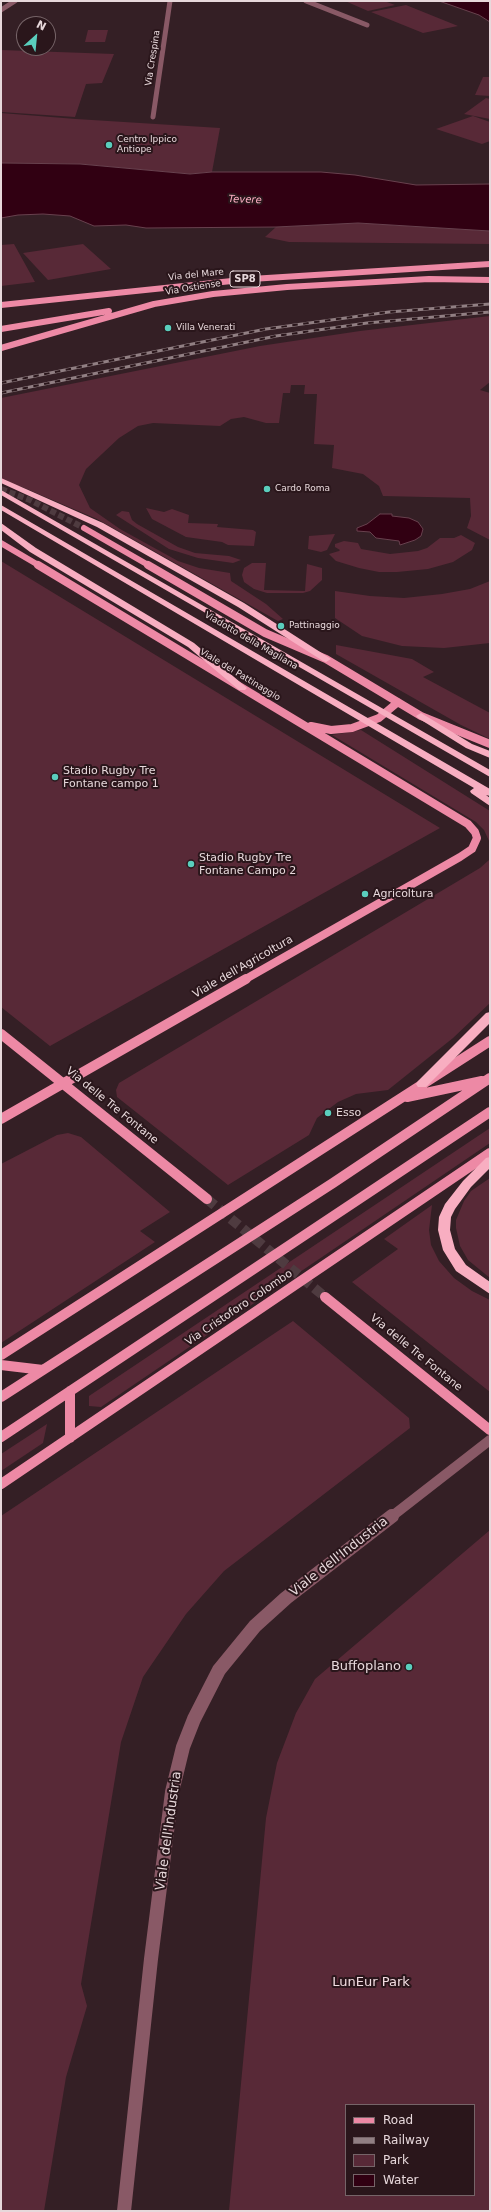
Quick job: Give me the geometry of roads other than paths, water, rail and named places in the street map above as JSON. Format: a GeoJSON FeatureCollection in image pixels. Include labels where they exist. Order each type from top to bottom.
{"type":"FeatureCollection","features":[{"type":"Feature","properties":{"kind":"highway"},"geometry":{"type":"LineString","coordinates":[[1,480],[100,525],[241,605],[326,659]]}},
{"type":"Feature","properties":{"kind":"highway","name":"Viadotto della Magliana"},"geometry":{"type":"LineString","coordinates":[[1,492],[490,774]]}},
{"type":"Feature","properties":{"kind":"highway","name":"Viadotto della Magliana"},"geometry":{"type":"LineString","coordinates":[[1,507],[490,793]]}},
{"type":"Feature","properties":{"kind":"highway"},"geometry":{"type":"LineString","coordinates":[[1,526],[33,550],[175,635],[202,653],[242,688]]}},
{"type":"Feature","properties":{"kind":"highway"},"geometry":{"type":"LineString","coordinates":[[421,716],[464,742],[490,755]]}},
{"type":"Feature","properties":{"kind":"highway"},"geometry":{"type":"LineString","coordinates":[[442,765],[490,803]]}},
{"type":"Feature","properties":{"kind":"highway"},"geometry":{"type":"LineString","coordinates":[[422,1084],[490,1016]]}},
{"type":"Feature","properties":{"kind":"highway"},"geometry":{"type":"LineString","coordinates":[[490,1161],[467,1184],[449,1207],[445,1217],[444,1230],[449,1250],[461,1268],[490,1289]]}},
{"type":"Feature","properties":{"kind":"main road","name":"Via del Mare"},"geometry":{"type":"LineString","coordinates":[[1,305],[258,278],[490,264]]}},
{"type":"Feature","properties":{"kind":"main road","name":"Via Ostiense"},"geometry":{"type":"LineString","coordinates":[[1,348],[154,304],[213,294],[287,287],[429,278],[490,280]]}},
{"type":"Feature","properties":{"kind":"main road"},"geometry":{"type":"LineString","coordinates":[[1,329],[154,304]]}},
{"type":"Feature","properties":{"kind":"main road"},"geometry":{"type":"LineString","coordinates":[[84,528],[265,633],[326,659],[421,716],[490,744]]}},
{"type":"Feature","properties":{"kind":"main road","name":"Viale del Pattinaggio"},"geometry":{"type":"LineString","coordinates":[[1,543],[468,824]]}},
{"type":"Feature","properties":{"kind":"main road"},"geometry":{"type":"LineString","coordinates":[[300,723],[324,729],[347,729],[379,718],[398,702]]}},
{"type":"Feature","properties":{"kind":"main road","name":"Viale dell'Agricoltura"},"geometry":{"type":"LineString","coordinates":[[1,1119],[469,851],[476,843],[477,838],[475,832],[468,824]]}},
{"type":"Feature","properties":{"kind":"main road","name":"Via delle Tre Fontane"},"geometry":{"type":"LineString","coordinates":[[1,1034],[207,1199]]}},
{"type":"Feature","properties":{"kind":"main road"},"geometry":{"type":"LineString","coordinates":[[1,1355],[490,1041]]}},
{"type":"Feature","properties":{"kind":"main road"},"geometry":{"type":"LineString","coordinates":[[401,1098],[489,1079]]}},
{"type":"Feature","properties":{"kind":"main road"},"geometry":{"type":"LineString","coordinates":[[1,1397],[333,1183],[489,1079]]}},
{"type":"Feature","properties":{"kind":"main road","name":"Via Cristoforo Colombo"},"geometry":{"type":"LineString","coordinates":[[1,1437],[490,1112]]}},
{"type":"Feature","properties":{"kind":"main road","name":"Via Cristoforo Colombo"},"geometry":{"type":"LineString","coordinates":[[1,1484],[490,1153]]}},
{"type":"Feature","properties":{"kind":"main road","name":"Via delle Tre Fontane"},"geometry":{"type":"LineString","coordinates":[[325,1297],[490,1430]]}},
{"type":"Feature","properties":{"kind":"main road"},"geometry":{"type":"LineString","coordinates":[[1,1365],[43,1370]]}},
{"type":"Feature","properties":{"kind":"main road"},"geometry":{"type":"LineString","coordinates":[[70,1391],[70,1438]]}},
{"type":"Feature","properties":{"kind":"street"},"geometry":{"type":"LineString","coordinates":[[1,10],[15,1]]}},
{"type":"Feature","properties":{"kind":"street","name":"Via Crespina"},"geometry":{"type":"LineString","coordinates":[[153,117],[170,1]]}},
{"type":"Feature","properties":{"kind":"street"},"geometry":{"type":"LineString","coordinates":[[306,1],[367,25]]}},
{"type":"Feature","properties":{"kind":"street","name":"Viale dell'Industria"},"geometry":{"type":"LineString","coordinates":[[124,2211],[151,1959],[172,1792],[183,1747],[194,1718],[219,1670],[255,1626],[286,1598],[490,1440]]}},
{"type":"Feature","properties":{"kind":"water"},"geometry":{"type":"Polygon","coordinates":[[[439,1],[490,1],[490,22],[479,15],[439,1]]]}},
{"type":"Feature","properties":{"kind":"water","name":"Tevere"},"geometry":{"type":"Polygon","coordinates":[[[1,163],[80,164],[190,174],[212,172],[321,172],[355,175],[416,185],[490,184],[490,231],[358,223],[276,227],[146,228],[126,225],[94,226],[70,216],[43,214],[18,215],[1,218],[1,163]]]}},
{"type":"Feature","properties":{"kind":"water"},"geometry":{"type":"Polygon","coordinates":[[[380,514],[392,514],[392,516],[409,518],[418,522],[423,529],[421,536],[415,540],[400,545],[399,541],[376,538],[370,532],[357,531],[357,528],[367,524],[380,514]]]}},
{"type":"Feature","properties":{"kind":"tunnel"},"geometry":{"type":"LineString","coordinates":[[1,489],[30,500],[84,528]]}},
{"type":"Feature","properties":{"kind":"tunnel"},"geometry":{"type":"LineString","coordinates":[[207,1199],[325,1297]]}},
{"type":"Feature","properties":{"kind":"railway"},"geometry":{"type":"LineString","coordinates":[[1,383],[266,329],[389,312],[490,304]]}},
{"type":"Feature","properties":{"kind":"railway"},"geometry":{"type":"LineString","coordinates":[[1,393],[276,336],[367,323],[490,312]]}},
{"type":"Feature","properties":{"kind":"place","name":"Centro Ippico Antiope"},"geometry":{"type":"Point","coordinates":[109,145]}},
{"type":"Feature","properties":{"kind":"place","name":"Villa Venerati"},"geometry":{"type":"Point","coordinates":[168,328]}},
{"type":"Feature","properties":{"kind":"place","name":"Cardo Roma"},"geometry":{"type":"Point","coordinates":[267,489]}},
{"type":"Feature","properties":{"kind":"place","name":"Pattinaggio"},"geometry":{"type":"Point","coordinates":[281,626]}},
{"type":"Feature","properties":{"kind":"place","name":"Stadio Rugby Tre Fontane campo 1"},"geometry":{"type":"Point","coordinates":[55,777]}},
{"type":"Feature","properties":{"kind":"place","name":"Stadio Rugby Tre Fontane Campo 2"},"geometry":{"type":"Point","coordinates":[191,864]}},
{"type":"Feature","properties":{"kind":"place","name":"Agricoltura"},"geometry":{"type":"Point","coordinates":[365,894]}},
{"type":"Feature","properties":{"kind":"place","name":"Esso"},"geometry":{"type":"Point","coordinates":[328,1113]}},
{"type":"Feature","properties":{"kind":"place","name":"Buffoplano"},"geometry":{"type":"Point","coordinates":[409,1667]}},
{"type":"Feature","properties":{"kind":"park label","name":"LunEur Park"},"geometry":{"type":"Point","coordinates":[371,1983]}}]}
